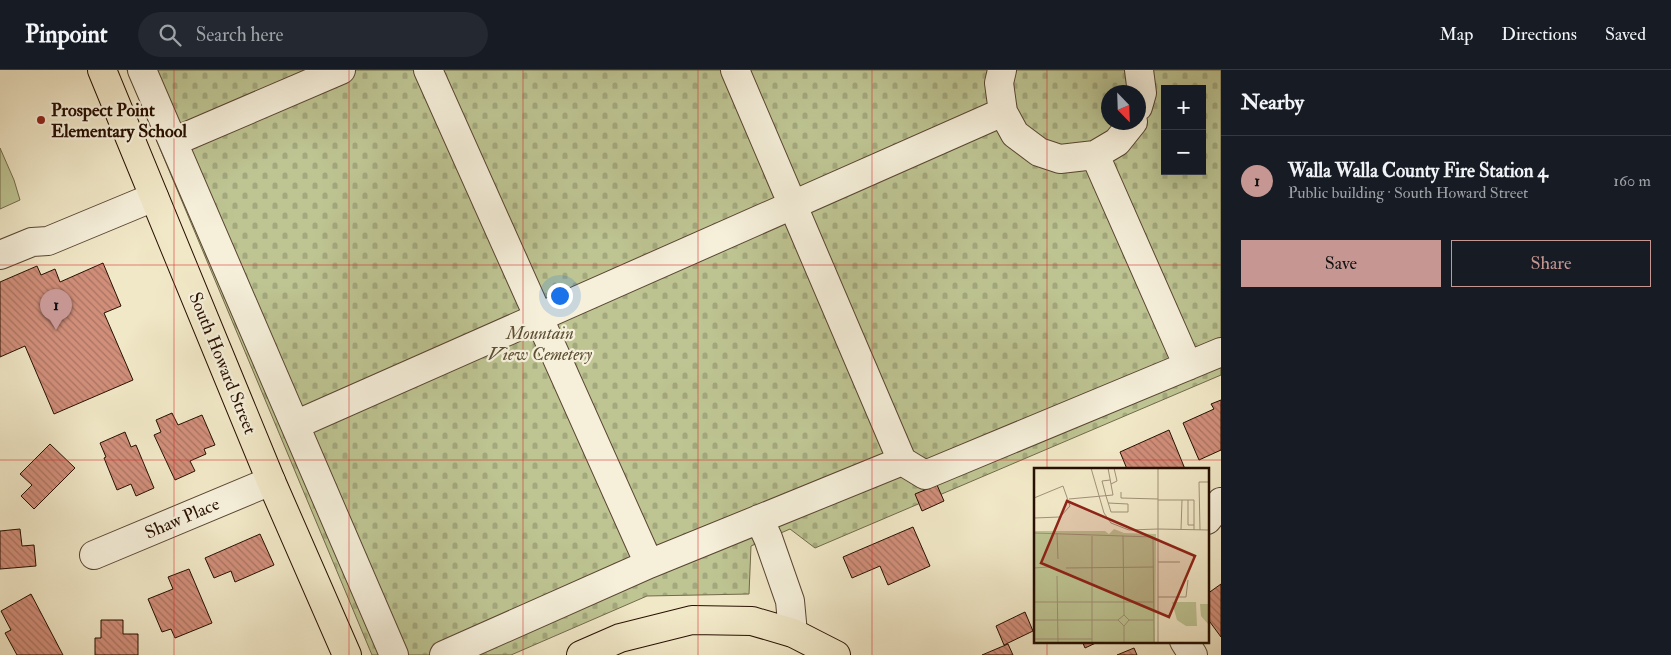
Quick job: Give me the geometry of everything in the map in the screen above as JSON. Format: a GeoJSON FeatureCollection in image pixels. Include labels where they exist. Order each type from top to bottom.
{"type":"FeatureCollection","features":[{"type":"Feature","properties":{"kind":"main road","name":"South Howard Street"},"geometry":{"type":"LineString","coordinates":[[102,70],[271,480],[347,655]]}},
{"type":"Feature","properties":{"kind":"main road"},"geometry":{"type":"LineString","coordinates":[[581,655],[620,638],[692,620],[752,621],[793,633],[836,655]]}},
{"type":"Feature","properties":{"kind":"street"},"geometry":{"type":"LineString","coordinates":[[142,70],[394,655]]}},
{"type":"Feature","properties":{"kind":"street"},"geometry":{"type":"LineString","coordinates":[[173,142],[341,70]]}},
{"type":"Feature","properties":{"kind":"street"},"geometry":{"type":"LineString","coordinates":[[428,70],[649,564]]}},
{"type":"Feature","properties":{"kind":"street"},"geometry":{"type":"LineString","coordinates":[[736,70],[902,460],[925,475],[1221,352]]}},
{"type":"Feature","properties":{"kind":"street"},"geometry":{"type":"LineString","coordinates":[[1002,70],[999,83],[1003,112],[1015,134],[1039,152],[1060,159],[1095,155],[1117,142],[1127,130]]}},
{"type":"Feature","properties":{"kind":"street"},"geometry":{"type":"LineString","coordinates":[[1138,70],[1141,85]]}},
{"type":"Feature","properties":{"kind":"street"},"geometry":{"type":"LineString","coordinates":[[294,425],[1003,112]]}},
{"type":"Feature","properties":{"kind":"street"},"geometry":{"type":"LineString","coordinates":[[1095,155],[1188,366]]}},
{"type":"Feature","properties":{"kind":"street"},"geometry":{"type":"LineString","coordinates":[[0,255],[32,242],[48,241],[154,197]]}},
{"type":"Feature","properties":{"kind":"street"},"geometry":{"type":"LineString","coordinates":[[444,655],[649,564],[902,460]]}},
{"type":"Feature","properties":{"kind":"street","name":"Shaw Place"},"geometry":{"type":"LineString","coordinates":[[94,555],[271,480]]}},
{"type":"Feature","properties":{"kind":"street"},"geometry":{"type":"LineString","coordinates":[[1208,519],[1221,502]]}},
{"type":"Feature","properties":{"kind":"street"},"geometry":{"type":"LineString","coordinates":[[759,519],[768,538],[790,601],[793,633]]}},
{"type":"Feature","properties":{"kind":"street"},"geometry":{"type":"LineString","coordinates":[[1185,642],[1193,655]]}},
{"type":"Feature","properties":{"kind":"green space","name":"Mountain View Cemetery"},"geometry":{"type":"Polygon","coordinates":[[[127,70],[1221,70],[1221,375],[815,548],[790,529],[751,546],[749,594],[647,596],[511,655],[372,655],[127,70]]]}},
{"type":"Feature","properties":{"kind":"green space"},"geometry":{"type":"Polygon","coordinates":[[[0,148],[14,180],[20,200],[0,209],[0,148]]]}},
{"type":"Feature","properties":{"kind":"building"},"geometry":{"type":"Polygon","coordinates":[[[103,263],[121,306],[104,313],[133,380],[54,414],[25,346],[0,357],[0,282],[37,266],[41,275],[55,269],[60,282],[103,263]]]}},
{"type":"Feature","properties":{"kind":"building"},"geometry":{"type":"Polygon","coordinates":[[[1221,400],[1221,450],[1199,460],[1183,423],[1214,409],[1211,404],[1221,400]]]}},
{"type":"Feature","properties":{"kind":"building"},"geometry":{"type":"Polygon","coordinates":[[[172,413],[178,425],[202,415],[215,445],[204,449],[206,454],[190,461],[195,471],[175,480],[154,435],[161,432],[156,420],[172,413]]]}},
{"type":"Feature","properties":{"kind":"building"},"geometry":{"type":"Polygon","coordinates":[[[1169,430],[1185,468],[1127,468],[1120,452],[1169,430]]]}},
{"type":"Feature","properties":{"kind":"building"},"geometry":{"type":"Polygon","coordinates":[[[125,432],[131,447],[136,445],[154,488],[136,496],[131,484],[117,490],[100,443],[125,432]]]}},
{"type":"Feature","properties":{"kind":"building"},"geometry":{"type":"Polygon","coordinates":[[[50,444],[75,468],[34,509],[21,496],[32,485],[20,474],[50,444]]]}},
{"type":"Feature","properties":{"kind":"building"},"geometry":{"type":"Polygon","coordinates":[[[937,485],[944,501],[922,511],[915,494],[937,485]]]}},
{"type":"Feature","properties":{"kind":"building"},"geometry":{"type":"Polygon","coordinates":[[[913,527],[930,566],[888,585],[880,566],[852,578],[843,557],[913,527]]]}},
{"type":"Feature","properties":{"kind":"building"},"geometry":{"type":"Polygon","coordinates":[[[20,529],[22,546],[34,545],[36,566],[0,569],[0,531],[20,529]]]}},
{"type":"Feature","properties":{"kind":"building"},"geometry":{"type":"Polygon","coordinates":[[[260,534],[274,565],[235,582],[231,571],[214,578],[205,558],[260,534]]]}},
{"type":"Feature","properties":{"kind":"building"},"geometry":{"type":"Polygon","coordinates":[[[189,569],[212,623],[175,638],[171,629],[162,632],[148,599],[173,589],[168,577],[189,569]]]}},
{"type":"Feature","properties":{"kind":"building"},"geometry":{"type":"Polygon","coordinates":[[[1221,584],[1221,637],[1208,619],[1208,593],[1221,584]]]}},
{"type":"Feature","properties":{"kind":"building"},"geometry":{"type":"Polygon","coordinates":[[[31,594],[63,655],[17,655],[5,633],[11,630],[1,611],[31,594]]]}},
{"type":"Feature","properties":{"kind":"building"},"geometry":{"type":"Polygon","coordinates":[[[1025,612],[1033,631],[1004,645],[996,626],[1025,612]]]}},
{"type":"Feature","properties":{"kind":"building"},"geometry":{"type":"Polygon","coordinates":[[[101,620],[123,620],[123,634],[138,634],[138,655],[95,655],[95,638],[101,638],[101,620]]]}},
{"type":"Feature","properties":{"kind":"building"},"geometry":{"type":"Polygon","coordinates":[[[1082,642],[1098,642],[1085,648],[1082,642]]]}},
{"type":"Feature","properties":{"kind":"building"},"geometry":{"type":"Polygon","coordinates":[[[1008,644],[1013,655],[982,655],[1008,644]]]}},
{"type":"Feature","properties":{"kind":"building"},"geometry":{"type":"Polygon","coordinates":[[[1134,648],[1137,655],[1117,655],[1134,648]]]}},
{"type":"Feature","properties":{"kind":"place","name":"Prospect Point Elementary School"},"geometry":{"type":"Point","coordinates":[41,120]}},
{"type":"Feature","properties":{"kind":"place","name":"Walla Walla County Fire Station 4"},"geometry":{"type":"Point","coordinates":[56,330]}}]}
